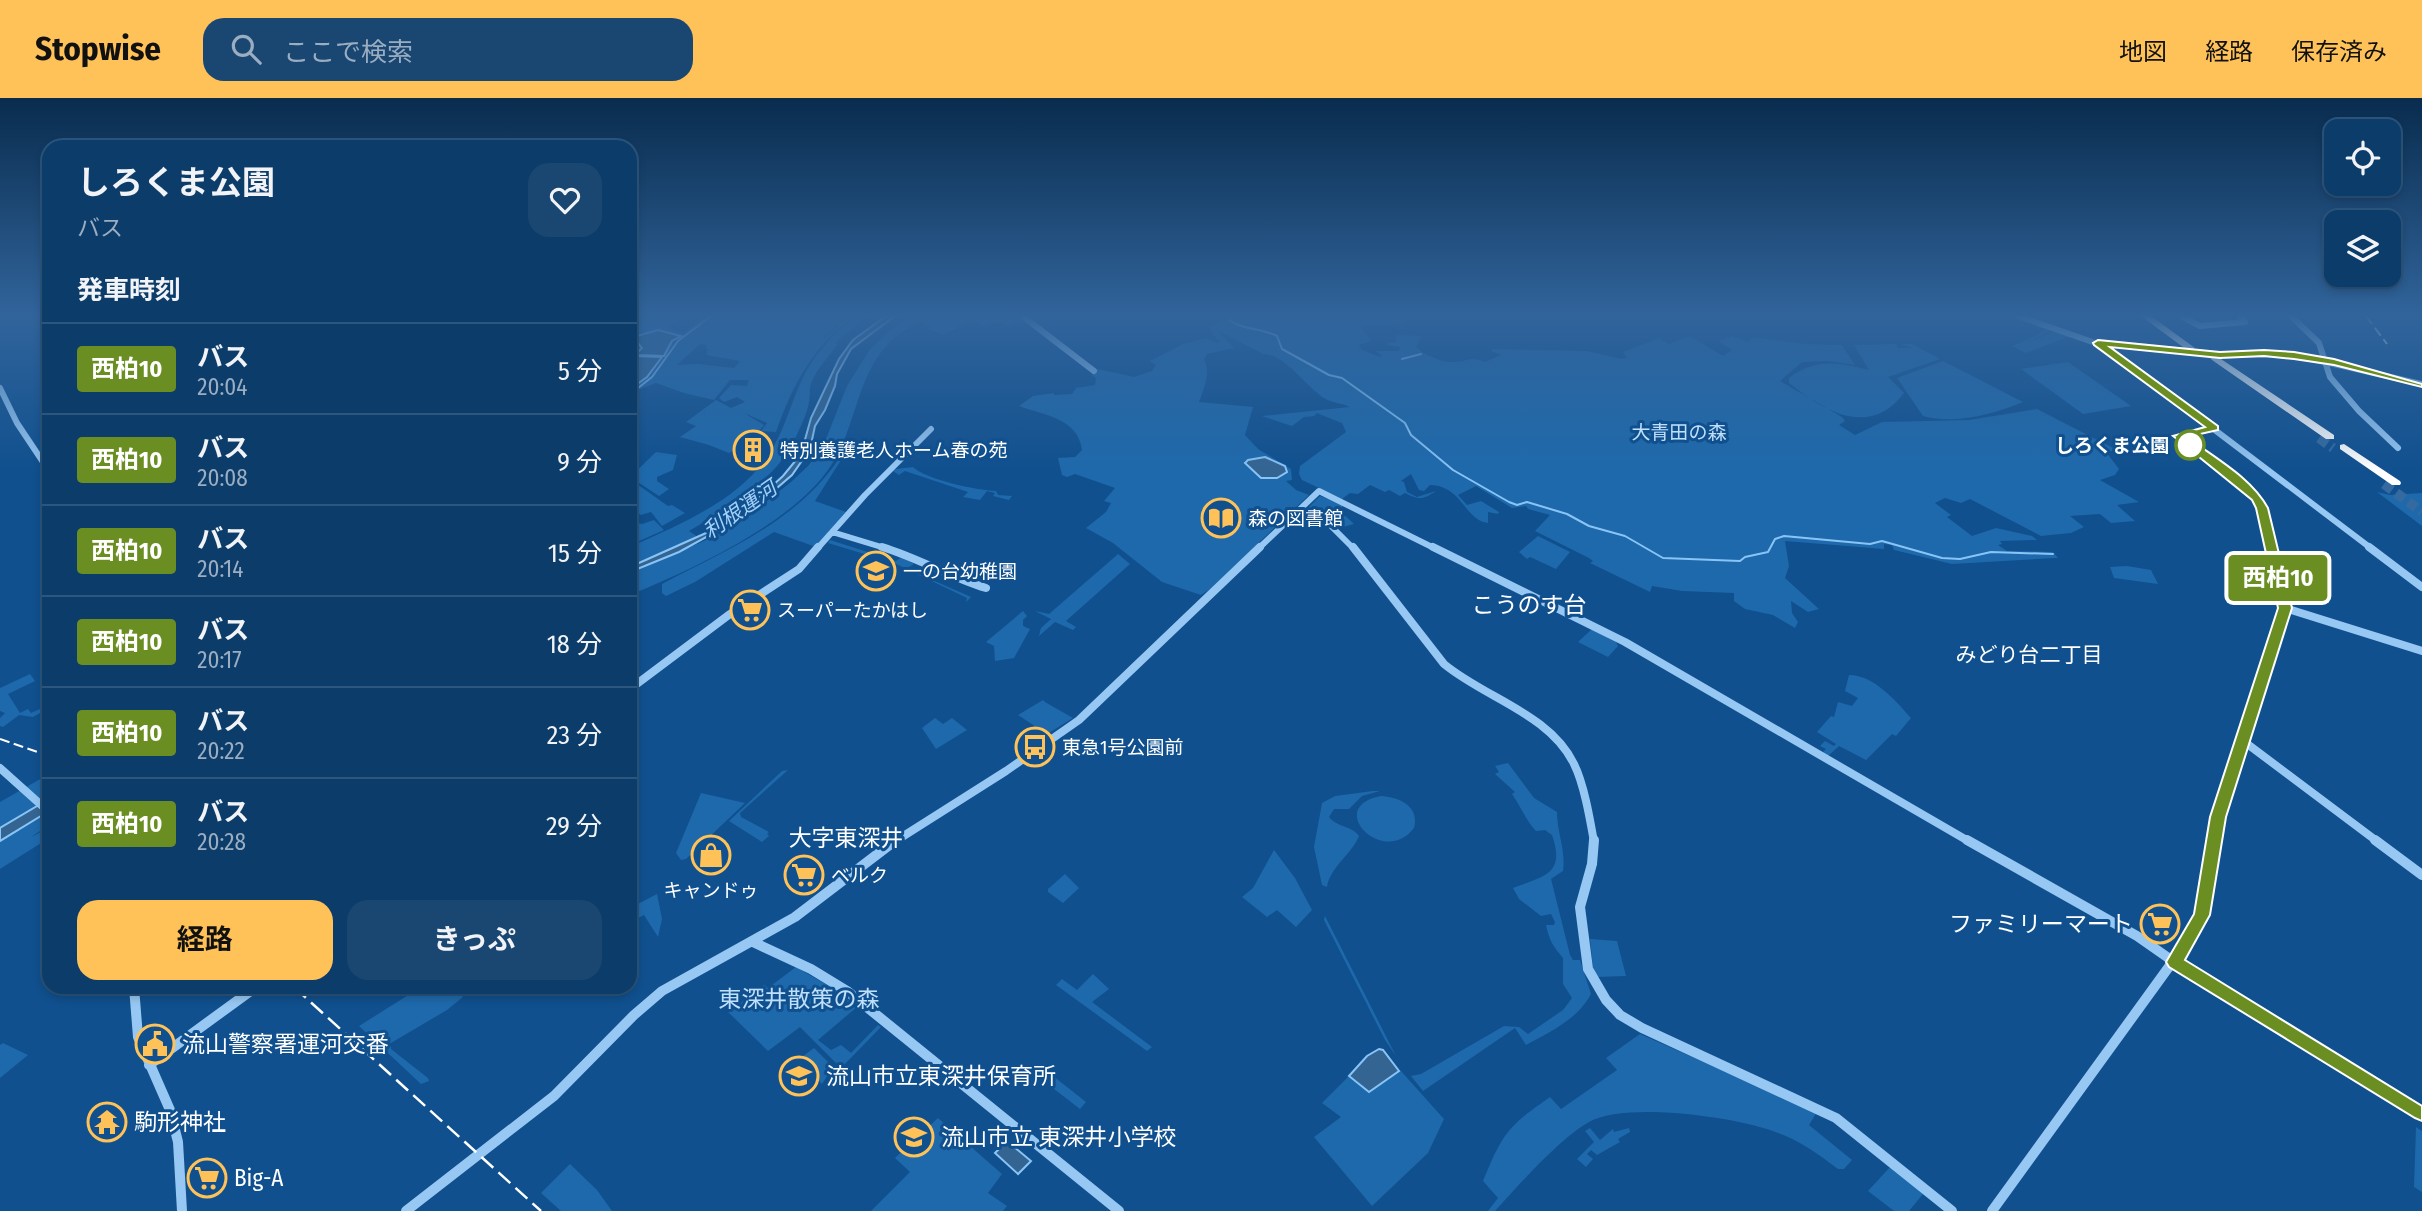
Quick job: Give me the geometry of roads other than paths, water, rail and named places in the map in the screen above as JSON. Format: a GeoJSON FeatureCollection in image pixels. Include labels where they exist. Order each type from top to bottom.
{"type":"FeatureCollection","features":[{"type":"Feature","properties":{"kind":"highway"},"geometry":{"type":"LineString","coordinates":[[2224,368],[2390,484]]}},
{"type":"Feature","properties":{"kind":"street"},"geometry":{"type":"LineString","coordinates":[[1090,368],[1094,371]]}},
{"type":"Feature","properties":{"kind":"street"},"geometry":{"type":"LineString","coordinates":[[2131,368],[2422,587]]}},
{"type":"Feature","properties":{"kind":"street"},"geometry":{"type":"LineString","coordinates":[[2326,368],[2336,384],[2398,447]]}},
{"type":"Feature","properties":{"kind":"street"},"geometry":{"type":"LineString","coordinates":[[2356,368],[2422,384]]}},
{"type":"Feature","properties":{"kind":"street"},"geometry":{"type":"LineString","coordinates":[[0,387],[17,423],[42,460]]}},
{"type":"Feature","properties":{"kind":"street"},"geometry":{"type":"LineString","coordinates":[[637,684],[730,614],[792,575],[932,429]]}},
{"type":"Feature","properties":{"kind":"street"},"geometry":{"type":"LineString","coordinates":[[405,1211],[554,1096],[654,997],[813,905],[887,846],[1006,771],[1083,716],[1319,491],[1625,642],[2137,936],[2175,962],[2422,1112]]}},
{"type":"Feature","properties":{"kind":"street"},"geometry":{"type":"LineString","coordinates":[[1297,512],[1330,525],[1344,536],[1450,670],[1537,722],[1567,749],[1576,765],[1594,835],[1592,864],[1580,907],[1585,958],[1599,992],[1613,1009],[1642,1028],[1836,1118],[1952,1211]]}},
{"type":"Feature","properties":{"kind":"street"},"geometry":{"type":"LineString","coordinates":[[832,532],[905,555],[954,578],[986,588]]}},
{"type":"Feature","properties":{"kind":"street"},"geometry":{"type":"LineString","coordinates":[[1992,1211],[2175,962],[2202,915],[2218,817],[2285,608],[2422,651]]}},
{"type":"Feature","properties":{"kind":"street"},"geometry":{"type":"LineString","coordinates":[[2242,740],[2422,875]]}},
{"type":"Feature","properties":{"kind":"street"},"geometry":{"type":"LineString","coordinates":[[0,768],[42,805]]}},
{"type":"Feature","properties":{"kind":"street"},"geometry":{"type":"LineString","coordinates":[[753,942],[839,986],[1119,1211]]}},
{"type":"Feature","properties":{"kind":"street"},"geometry":{"type":"LineString","coordinates":[[135,994],[138,1037],[170,1110],[178,1142],[182,1211]]}},
{"type":"Feature","properties":{"kind":"street"},"geometry":{"type":"LineString","coordinates":[[149,1065],[246,994]]}},
{"type":"Feature","properties":{"kind":"waterway"},"geometry":{"type":"LineString","coordinates":[[638,388],[659,368]]}},
{"type":"Feature","properties":{"kind":"waterway"},"geometry":{"type":"LineString","coordinates":[[1316,368],[1342,378],[1405,423],[1411,435],[1453,470],[1509,502],[1517,505],[1527,502],[1567,514],[1589,526],[1625,536],[1663,558],[1740,561],[1745,557],[1768,552],[1775,539],[1784,536],[1870,544],[1882,541],[1942,558],[1960,559],[1991,552],[2053,554]]}},
{"type":"Feature","properties":{"kind":"tunnel"},"geometry":{"type":"LineString","coordinates":[[2319,438],[2333,448]]}},
{"type":"Feature","properties":{"kind":"tunnel"},"geometry":{"type":"LineString","coordinates":[[2384,484],[2422,512]]}},
{"type":"Feature","properties":{"kind":"railway"},"geometry":{"type":"LineString","coordinates":[[0,739],[42,754]]}},
{"type":"Feature","properties":{"kind":"railway"},"geometry":{"type":"LineString","coordinates":[[302,994],[541,1211]]}},
{"type":"Feature","properties":{"kind":"place","name":"しろくま公園"},"geometry":{"type":"Point","coordinates":[2190,445]}},
{"type":"Feature","properties":{"kind":"place","name":"特別養護老人ホーム春の苑"},"geometry":{"type":"Point","coordinates":[753,450]}},
{"type":"Feature","properties":{"kind":"place","name":"森の図書館"},"geometry":{"type":"Point","coordinates":[1221,518]}},
{"type":"Feature","properties":{"kind":"place","name":"一の台幼稚園"},"geometry":{"type":"Point","coordinates":[876,571]}},
{"type":"Feature","properties":{"kind":"place","name":"スーパーたかはし"},"geometry":{"type":"Point","coordinates":[750,610]}},
{"type":"Feature","properties":{"kind":"place","name":"東急1号公園前"},"geometry":{"type":"Point","coordinates":[1035,747]}},
{"type":"Feature","properties":{"kind":"place","name":"キャンドゥ"},"geometry":{"type":"Point","coordinates":[711,855]}},
{"type":"Feature","properties":{"kind":"place","name":"ベルク"},"geometry":{"type":"Point","coordinates":[804,875]}},
{"type":"Feature","properties":{"kind":"place","name":"ファミリーマート"},"geometry":{"type":"Point","coordinates":[2160,924]}},
{"type":"Feature","properties":{"kind":"place","name":"流山警察署運河交番"},"geometry":{"type":"Point","coordinates":[155,1044]}},
{"type":"Feature","properties":{"kind":"place","name":"流山市立東深井保育所"},"geometry":{"type":"Point","coordinates":[799,1076]}},
{"type":"Feature","properties":{"kind":"place","name":"駒形神社"},"geometry":{"type":"Point","coordinates":[107,1122]}},
{"type":"Feature","properties":{"kind":"place","name":"流山市立 東深井小学校"},"geometry":{"type":"Point","coordinates":[914,1137]}},
{"type":"Feature","properties":{"kind":"place","name":"Big-A"},"geometry":{"type":"Point","coordinates":[207,1178]}},
{"type":"Feature","properties":{"kind":"district","name":"こうのす台"},"geometry":{"type":"Point","coordinates":[1529,605]}},
{"type":"Feature","properties":{"kind":"district","name":"みどり台二丁目"},"geometry":{"type":"Point","coordinates":[2029,655]}},
{"type":"Feature","properties":{"kind":"district","name":"大字東深井"},"geometry":{"type":"Point","coordinates":[846,838]}},
{"type":"Feature","properties":{"kind":"park label","name":"大青田の森"},"geometry":{"type":"Point","coordinates":[1679,432]}},
{"type":"Feature","properties":{"kind":"park label","name":"東深井散策の森"},"geometry":{"type":"Point","coordinates":[799,999]}},
{"type":"Feature","properties":{"kind":"water label","name":"利根運河"},"geometry":{"type":"Point","coordinates":[740,510]}}]}
